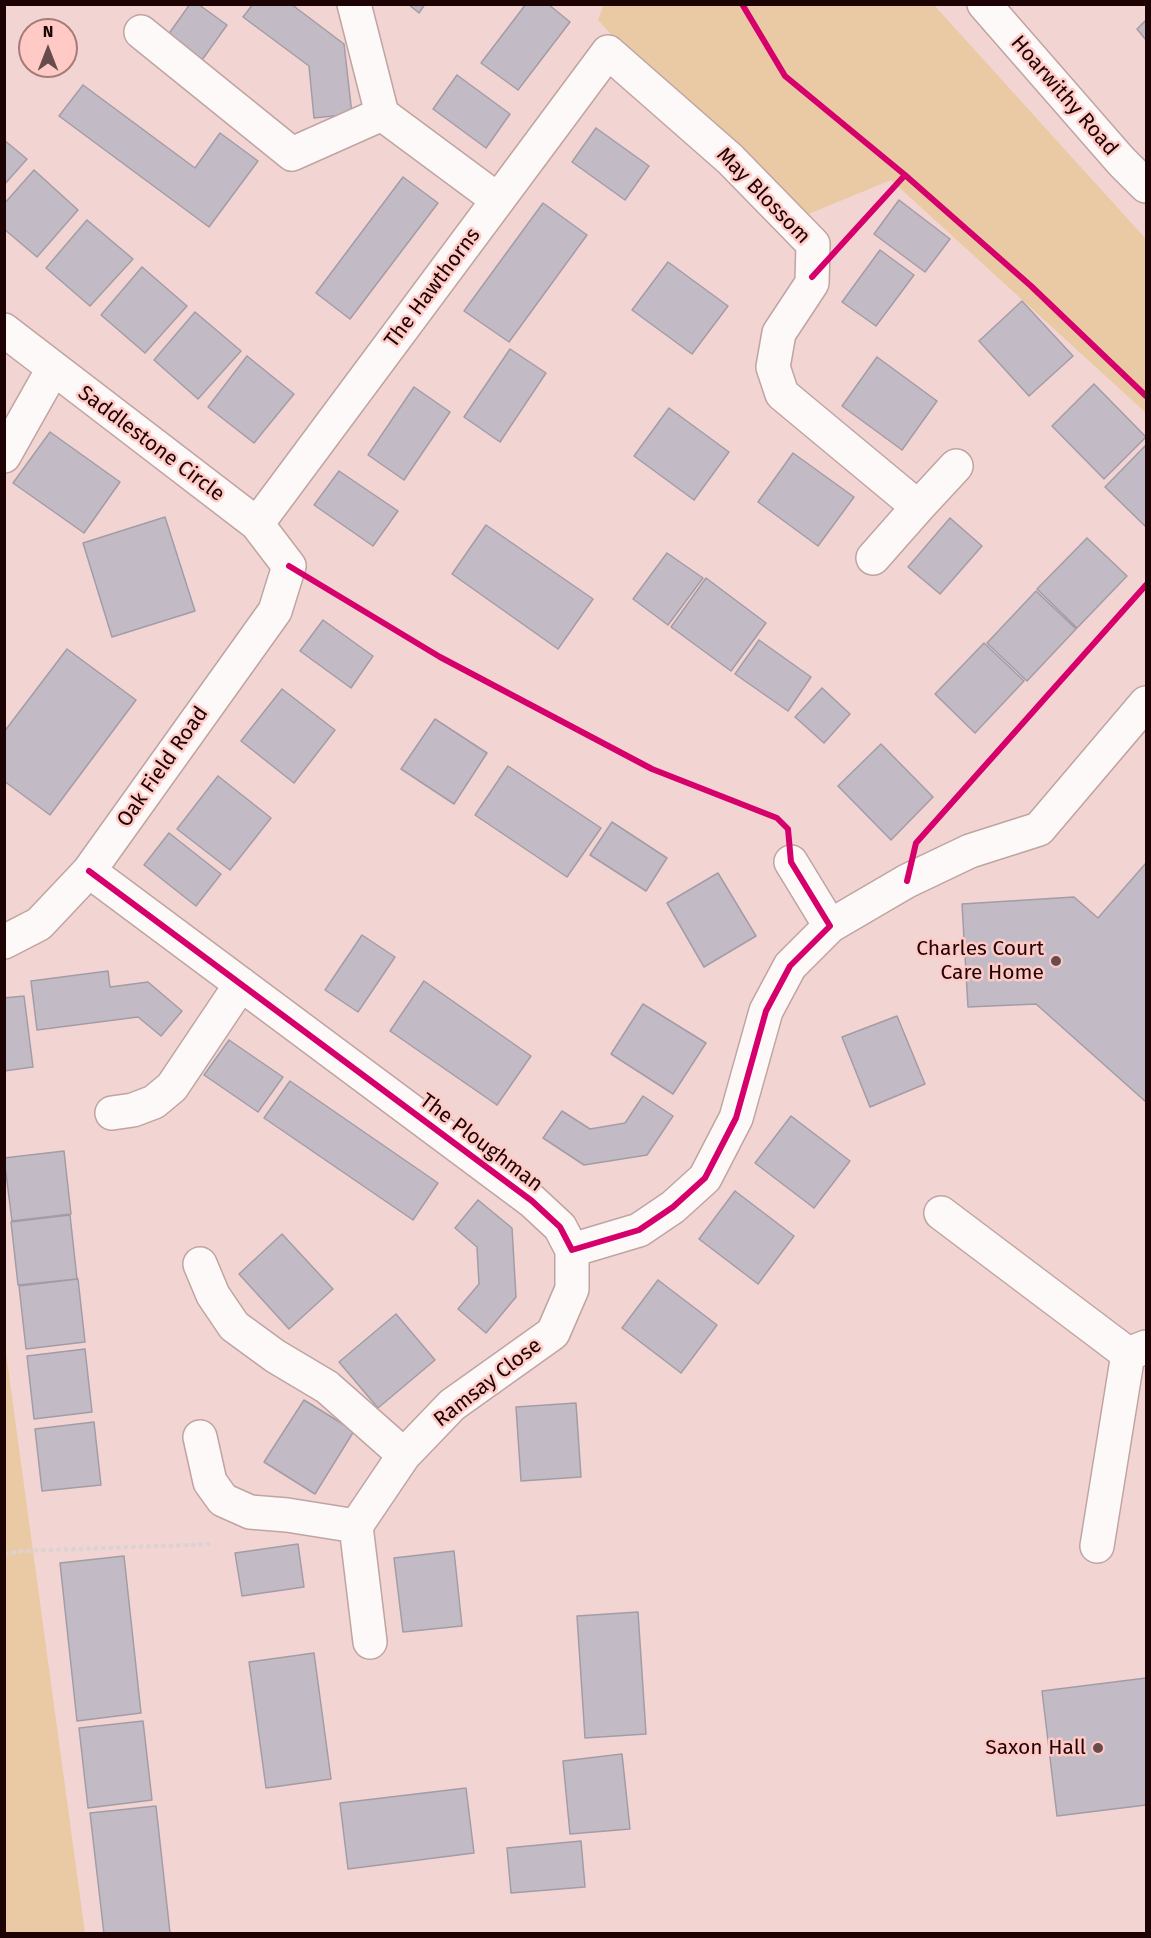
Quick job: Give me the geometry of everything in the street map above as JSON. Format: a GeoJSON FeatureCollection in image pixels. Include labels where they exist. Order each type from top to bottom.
{"type":"FeatureCollection","features":[{"type":"Feature","properties":{"kind":"street"},"geometry":{"type":"LineString","coordinates":[[354,4],[382,114],[498,200]]}},
{"type":"Feature","properties":{"kind":"street","name":"Hoarwithy Road"},"geometry":{"type":"LineString","coordinates":[[984,4],[1121,161],[1146,186]]}},
{"type":"Feature","properties":{"kind":"street"},"geometry":{"type":"LineString","coordinates":[[141,32],[292,154],[382,114]]}},
{"type":"Feature","properties":{"kind":"street","name":"The Hawthorns"},"geometry":{"type":"LineString","coordinates":[[257,524],[608,52]]}},
{"type":"Feature","properties":{"kind":"street","name":"May Blossom"},"geometry":{"type":"LineString","coordinates":[[608,52],[730,159],[813,244],[812,283],[779,333],[773,367],[782,394],[918,507]]}},
{"type":"Feature","properties":{"kind":"street","name":"Saddlestone Circle"},"geometry":{"type":"LineString","coordinates":[[4,330],[257,524],[289,566]]}},
{"type":"Feature","properties":{"kind":"street"},"geometry":{"type":"LineString","coordinates":[[4,456],[53,369]]}},
{"type":"Feature","properties":{"kind":"street"},"geometry":{"type":"LineString","coordinates":[[873,558],[957,466]]}},
{"type":"Feature","properties":{"kind":"street","name":"Oak Field Road"},"geometry":{"type":"LineString","coordinates":[[4,942],[39,924],[89,871],[274,611],[289,566]]}},
{"type":"Feature","properties":{"kind":"street"},"geometry":{"type":"LineString","coordinates":[[572,1250],[639,1230],[674,1207],[705,1178],[736,1118],[766,1011],[790,966],[830,926],[907,881],[970,851],[1039,829],[1146,703]]}},
{"type":"Feature","properties":{"kind":"street"},"geometry":{"type":"LineString","coordinates":[[791,862],[830,926]]}},
{"type":"Feature","properties":{"kind":"street","name":"The Ploughman"},"geometry":{"type":"LineString","coordinates":[[89,871],[532,1201],[560,1227],[572,1250]]}},
{"type":"Feature","properties":{"kind":"street"},"geometry":{"type":"LineString","coordinates":[[112,1113],[133,1110],[154,1102],[172,1087],[241,984]]}},
{"type":"Feature","properties":{"kind":"street"},"geometry":{"type":"LineString","coordinates":[[941,1214],[1137,1350],[1097,1546]]}},
{"type":"Feature","properties":{"kind":"street","name":"Ramsay Close"},"geometry":{"type":"LineString","coordinates":[[356,1526],[404,1455],[452,1405],[553,1333],[572,1289],[572,1250]]}},
{"type":"Feature","properties":{"kind":"street"},"geometry":{"type":"LineString","coordinates":[[200,1264],[213,1295],[234,1326],[274,1356],[327,1387],[404,1455]]}},
{"type":"Feature","properties":{"kind":"street"},"geometry":{"type":"LineString","coordinates":[[200,1437],[210,1482],[223,1500],[250,1512],[287,1515],[356,1526],[370,1642]]}},
{"type":"Feature","properties":{"kind":"path"},"geometry":{"type":"LineString","coordinates":[[4,1546],[5,1554],[23,1551],[216,1544]]}},
{"type":"Feature","properties":{"kind":"shaded area"},"geometry":{"type":"Polygon","coordinates":[[[604,4],[934,5],[1146,239],[1146,413],[891,180],[782,225],[598,20],[604,4]]]}},
{"type":"Feature","properties":{"kind":"shaded area"},"geometry":{"type":"Polygon","coordinates":[[[5,1345],[85,1933],[5,1933],[5,1345]]]}},
{"type":"Feature","properties":{"kind":"building"},"geometry":{"type":"Polygon","coordinates":[[[190,4],[198,4],[227,25],[202,60],[168,35],[190,4]]]}},
{"type":"Feature","properties":{"kind":"building"},"geometry":{"type":"Polygon","coordinates":[[[253,4],[291,4],[344,44],[352,114],[314,118],[309,66],[243,17],[253,4]]]}},
{"type":"Feature","properties":{"kind":"building"},"geometry":{"type":"Polygon","coordinates":[[[408,4],[425,4],[419,13],[408,4]]]}},
{"type":"Feature","properties":{"kind":"building"},"geometry":{"type":"Polygon","coordinates":[[[526,4],[548,4],[570,22],[518,90],[481,63],[526,4]]]}},
{"type":"Feature","properties":{"kind":"building"},"geometry":{"type":"Polygon","coordinates":[[[1146,20],[1146,40],[1137,29],[1146,20]]]}},
{"type":"Feature","properties":{"kind":"building"},"geometry":{"type":"Polygon","coordinates":[[[457,75],[510,114],[486,148],[433,109],[457,75]]]}},
{"type":"Feature","properties":{"kind":"building"},"geometry":{"type":"Polygon","coordinates":[[[83,85],[195,168],[220,133],[258,161],[209,227],[59,116],[83,85]]]}},
{"type":"Feature","properties":{"kind":"building"},"geometry":{"type":"Polygon","coordinates":[[[596,128],[649,166],[625,200],[572,162],[596,128]]]}},
{"type":"Feature","properties":{"kind":"building"},"geometry":{"type":"Polygon","coordinates":[[[4,140],[27,159],[4,185],[4,140]]]}},
{"type":"Feature","properties":{"kind":"building"},"geometry":{"type":"Polygon","coordinates":[[[34,170],[78,210],[37,257],[4,229],[4,204],[34,170]]]}},
{"type":"Feature","properties":{"kind":"building"},"geometry":{"type":"Polygon","coordinates":[[[403,177],[438,203],[350,319],[316,293],[403,177]]]}},
{"type":"Feature","properties":{"kind":"building"},"geometry":{"type":"Polygon","coordinates":[[[899,200],[950,239],[925,272],[874,234],[899,200]]]}},
{"type":"Feature","properties":{"kind":"building"},"geometry":{"type":"Polygon","coordinates":[[[543,203],[587,235],[509,342],[464,311],[543,203]]]}},
{"type":"Feature","properties":{"kind":"building"},"geometry":{"type":"Polygon","coordinates":[[[87,220],[133,259],[90,306],[46,268],[87,220]]]}},
{"type":"Feature","properties":{"kind":"building"},"geometry":{"type":"Polygon","coordinates":[[[880,250],[914,275],[876,326],[842,302],[880,250]]]}},
{"type":"Feature","properties":{"kind":"building"},"geometry":{"type":"Polygon","coordinates":[[[668,262],[728,306],[692,354],[632,310],[668,262]]]}},
{"type":"Feature","properties":{"kind":"building"},"geometry":{"type":"Polygon","coordinates":[[[142,267],[187,306],[145,353],[101,315],[142,267]]]}},
{"type":"Feature","properties":{"kind":"building"},"geometry":{"type":"Polygon","coordinates":[[[1022,301],[1073,356],[1029,396],[979,341],[1022,301]]]}},
{"type":"Feature","properties":{"kind":"building"},"geometry":{"type":"Polygon","coordinates":[[[195,312],[241,351],[198,399],[154,360],[195,312]]]}},
{"type":"Feature","properties":{"kind":"building"},"geometry":{"type":"Polygon","coordinates":[[[510,349],[546,373],[500,442],[464,417],[510,349]]]}},
{"type":"Feature","properties":{"kind":"building"},"geometry":{"type":"Polygon","coordinates":[[[247,356],[294,394],[254,443],[208,407],[247,356]]]}},
{"type":"Feature","properties":{"kind":"building"},"geometry":{"type":"Polygon","coordinates":[[[877,357],[937,401],[902,450],[842,406],[877,357]]]}},
{"type":"Feature","properties":{"kind":"building"},"geometry":{"type":"Polygon","coordinates":[[[1094,384],[1146,437],[1104,479],[1052,426],[1094,384]]]}},
{"type":"Feature","properties":{"kind":"building"},"geometry":{"type":"Polygon","coordinates":[[[414,387],[450,412],[404,480],[368,455],[414,387]]]}},
{"type":"Feature","properties":{"kind":"building"},"geometry":{"type":"Polygon","coordinates":[[[669,408],[729,452],[694,500],[634,456],[669,408]]]}},
{"type":"Feature","properties":{"kind":"building"},"geometry":{"type":"Polygon","coordinates":[[[50,432],[120,482],[84,533],[13,483],[50,432]]]}},
{"type":"Feature","properties":{"kind":"building"},"geometry":{"type":"Polygon","coordinates":[[[1146,445],[1146,527],[1105,487],[1146,445]]]}},
{"type":"Feature","properties":{"kind":"building"},"geometry":{"type":"Polygon","coordinates":[[[793,453],[854,497],[818,546],[758,502],[793,453]]]}},
{"type":"Feature","properties":{"kind":"building"},"geometry":{"type":"Polygon","coordinates":[[[339,471],[398,511],[373,546],[314,505],[339,471]]]}},
{"type":"Feature","properties":{"kind":"building"},"geometry":{"type":"Polygon","coordinates":[[[165,517],[195,611],[112,637],[83,543],[165,517]]]}},
{"type":"Feature","properties":{"kind":"building"},"geometry":{"type":"Polygon","coordinates":[[[950,518],[982,546],[940,594],[908,567],[950,518]]]}},
{"type":"Feature","properties":{"kind":"building"},"geometry":{"type":"Polygon","coordinates":[[[486,525],[593,599],[558,649],[452,574],[486,525]]]}},
{"type":"Feature","properties":{"kind":"building"},"geometry":{"type":"Polygon","coordinates":[[[1087,538],[1127,576],[1077,628],[1037,589],[1087,538]]]}},
{"type":"Feature","properties":{"kind":"building"},"geometry":{"type":"Polygon","coordinates":[[[667,553],[703,578],[668,625],[633,599],[667,553]]]}},
{"type":"Feature","properties":{"kind":"building"},"geometry":{"type":"Polygon","coordinates":[[[706,578],[766,623],[731,671],[671,627],[706,578]]]}},
{"type":"Feature","properties":{"kind":"building"},"geometry":{"type":"Polygon","coordinates":[[[1036,591],[1076,629],[1027,681],[987,643],[1036,591]]]}},
{"type":"Feature","properties":{"kind":"building"},"geometry":{"type":"Polygon","coordinates":[[[323,620],[373,656],[351,688],[300,651],[323,620]]]}},
{"type":"Feature","properties":{"kind":"building"},"geometry":{"type":"Polygon","coordinates":[[[759,640],[811,677],[788,711],[735,674],[759,640]]]}},
{"type":"Feature","properties":{"kind":"building"},"geometry":{"type":"Polygon","coordinates":[[[984,643],[1024,681],[975,733],[935,694],[984,643]]]}},
{"type":"Feature","properties":{"kind":"building"},"geometry":{"type":"Polygon","coordinates":[[[67,649],[136,700],[50,815],[4,781],[4,732],[67,649]]]}},
{"type":"Feature","properties":{"kind":"building"},"geometry":{"type":"Polygon","coordinates":[[[822,688],[850,714],[824,743],[795,717],[822,688]]]}},
{"type":"Feature","properties":{"kind":"building"},"geometry":{"type":"Polygon","coordinates":[[[282,689],[335,730],[294,783],[241,741],[282,689]]]}},
{"type":"Feature","properties":{"kind":"building"},"geometry":{"type":"Polygon","coordinates":[[[435,719],[487,753],[454,804],[401,769],[435,719]]]}},
{"type":"Feature","properties":{"kind":"building"},"geometry":{"type":"Polygon","coordinates":[[[881,744],[933,797],[891,840],[838,786],[881,744]]]}},
{"type":"Feature","properties":{"kind":"building"},"geometry":{"type":"Polygon","coordinates":[[[508,766],[601,828],[567,877],[475,815],[508,766]]]}},
{"type":"Feature","properties":{"kind":"building"},"geometry":{"type":"Polygon","coordinates":[[[218,776],[271,818],[230,870],[177,829],[218,776]]]}},
{"type":"Feature","properties":{"kind":"building"},"geometry":{"type":"Polygon","coordinates":[[[612,822],[667,858],[646,891],[590,855],[612,822]]]}},
{"type":"Feature","properties":{"kind":"building"},"geometry":{"type":"Polygon","coordinates":[[[169,833],[221,874],[196,906],[144,865],[169,833]]]}},
{"type":"Feature","properties":{"kind":"building","name":"Charles Court Care Home"},"geometry":{"type":"Polygon","coordinates":[[[1146,863],[1146,1102],[1036,1004],[968,1007],[962,904],[1074,897],[1098,918],[1146,863]]]}},
{"type":"Feature","properties":{"kind":"building"},"geometry":{"type":"Polygon","coordinates":[[[718,873],[756,936],[704,967],[667,903],[718,873]]]}},
{"type":"Feature","properties":{"kind":"building"},"geometry":{"type":"Polygon","coordinates":[[[362,935],[395,957],[358,1012],[325,990],[362,935]]]}},
{"type":"Feature","properties":{"kind":"building"},"geometry":{"type":"Polygon","coordinates":[[[108,971],[110,987],[148,982],[182,1011],[161,1036],[138,1017],[37,1030],[31,981],[108,971]]]}},
{"type":"Feature","properties":{"kind":"building"},"geometry":{"type":"Polygon","coordinates":[[[424,981],[531,1056],[497,1105],[390,1031],[424,981]]]}},
{"type":"Feature","properties":{"kind":"building"},"geometry":{"type":"Polygon","coordinates":[[[24,996],[33,1067],[4,1071],[4,998],[24,996]]]}},
{"type":"Feature","properties":{"kind":"building"},"geometry":{"type":"Polygon","coordinates":[[[643,1004],[706,1043],[673,1094],[611,1054],[643,1004]]]}},
{"type":"Feature","properties":{"kind":"building"},"geometry":{"type":"Polygon","coordinates":[[[897,1016],[925,1084],[870,1107],[842,1037],[897,1016]]]}},
{"type":"Feature","properties":{"kind":"building"},"geometry":{"type":"Polygon","coordinates":[[[229,1040],[283,1077],[258,1112],[204,1075],[229,1040]]]}},
{"type":"Feature","properties":{"kind":"building"},"geometry":{"type":"Polygon","coordinates":[[[290,1081],[438,1183],[413,1220],[264,1118],[290,1081]]]}},
{"type":"Feature","properties":{"kind":"building"},"geometry":{"type":"Polygon","coordinates":[[[643,1096],[673,1116],[647,1155],[584,1165],[543,1138],[562,1111],[590,1129],[625,1123],[643,1096]]]}},
{"type":"Feature","properties":{"kind":"building"},"geometry":{"type":"Polygon","coordinates":[[[791,1116],[850,1161],[814,1208],[755,1163],[791,1116]]]}},
{"type":"Feature","properties":{"kind":"building"},"geometry":{"type":"Polygon","coordinates":[[[64,1151],[71,1214],[12,1221],[4,1158],[64,1151]]]}},
{"type":"Feature","properties":{"kind":"building"},"geometry":{"type":"Polygon","coordinates":[[[735,1191],[794,1236],[758,1284],[699,1239],[735,1191]]]}},
{"type":"Feature","properties":{"kind":"building"},"geometry":{"type":"Polygon","coordinates":[[[478,1200],[512,1228],[516,1297],[486,1333],[458,1309],[479,1284],[477,1247],[455,1228],[478,1200]]]}},
{"type":"Feature","properties":{"kind":"building"},"geometry":{"type":"Polygon","coordinates":[[[70,1215],[77,1279],[18,1285],[11,1222],[70,1215]]]}},
{"type":"Feature","properties":{"kind":"building"},"geometry":{"type":"Polygon","coordinates":[[[282,1234],[333,1289],[289,1329],[239,1274],[282,1234]]]}},
{"type":"Feature","properties":{"kind":"building"},"geometry":{"type":"Polygon","coordinates":[[[78,1279],[85,1342],[26,1349],[19,1286],[78,1279]]]}},
{"type":"Feature","properties":{"kind":"building"},"geometry":{"type":"Polygon","coordinates":[[[658,1280],[717,1325],[681,1373],[622,1328],[658,1280]]]}},
{"type":"Feature","properties":{"kind":"building"},"geometry":{"type":"Polygon","coordinates":[[[396,1314],[435,1360],[378,1408],[339,1362],[396,1314]]]}},
{"type":"Feature","properties":{"kind":"building"},"geometry":{"type":"Polygon","coordinates":[[[85,1349],[92,1412],[34,1419],[27,1356],[85,1349]]]}},
{"type":"Feature","properties":{"kind":"building"},"geometry":{"type":"Polygon","coordinates":[[[304,1400],[354,1431],[315,1494],[264,1462],[304,1400]]]}},
{"type":"Feature","properties":{"kind":"building"},"geometry":{"type":"Polygon","coordinates":[[[576,1403],[581,1477],[521,1481],[516,1407],[576,1403]]]}},
{"type":"Feature","properties":{"kind":"building"},"geometry":{"type":"Polygon","coordinates":[[[94,1422],[101,1485],[42,1491],[35,1429],[94,1422]]]}},
{"type":"Feature","properties":{"kind":"building"},"geometry":{"type":"Polygon","coordinates":[[[298,1544],[304,1587],[242,1596],[235,1553],[298,1544]]]}},
{"type":"Feature","properties":{"kind":"building"},"geometry":{"type":"Polygon","coordinates":[[[454,1551],[462,1626],[403,1632],[394,1558],[454,1551]]]}},
{"type":"Feature","properties":{"kind":"building"},"geometry":{"type":"Polygon","coordinates":[[[124,1556],[141,1713],[77,1721],[60,1563],[124,1556]]]}},
{"type":"Feature","properties":{"kind":"building"},"geometry":{"type":"Polygon","coordinates":[[[638,1612],[646,1734],[585,1738],[577,1616],[638,1612]]]}},
{"type":"Feature","properties":{"kind":"building"},"geometry":{"type":"Polygon","coordinates":[[[314,1653],[331,1779],[266,1788],[249,1662],[314,1653]]]}},
{"type":"Feature","properties":{"kind":"building","name":"Saxon Hall"},"geometry":{"type":"Polygon","coordinates":[[[1146,1678],[1146,1805],[1057,1816],[1042,1691],[1146,1678]]]}},
{"type":"Feature","properties":{"kind":"building"},"geometry":{"type":"Polygon","coordinates":[[[143,1721],[152,1800],[88,1808],[79,1728],[143,1721]]]}},
{"type":"Feature","properties":{"kind":"building"},"geometry":{"type":"Polygon","coordinates":[[[622,1754],[630,1829],[570,1834],[563,1761],[622,1754]]]}},
{"type":"Feature","properties":{"kind":"building"},"geometry":{"type":"Polygon","coordinates":[[[466,1788],[474,1853],[348,1869],[340,1803],[466,1788]]]}},
{"type":"Feature","properties":{"kind":"building"},"geometry":{"type":"Polygon","coordinates":[[[156,1806],[170,1933],[104,1934],[90,1813],[156,1806]]]}},
{"type":"Feature","properties":{"kind":"building"},"geometry":{"type":"Polygon","coordinates":[[[581,1841],[585,1887],[511,1893],[507,1848],[581,1841]]]}},
{"type":"Feature","properties":{"kind":"cycle path"},"geometry":{"type":"LineString","coordinates":[[742,4],[785,76],[905,175],[1031,286],[1146,396]]}},
{"type":"Feature","properties":{"kind":"cycle path"},"geometry":{"type":"LineString","coordinates":[[812,277],[905,175]]}},
{"type":"Feature","properties":{"kind":"cycle path"},"geometry":{"type":"LineString","coordinates":[[89,871],[532,1201],[560,1227],[572,1250],[639,1230],[673,1207],[705,1178],[736,1118],[766,1011],[790,966],[830,926],[791,862],[788,829],[777,818],[652,769],[440,657],[289,566]]}},
{"type":"Feature","properties":{"kind":"cycle path"},"geometry":{"type":"LineString","coordinates":[[907,881],[916,843],[1146,585]]}},
{"type":"Feature","properties":{"kind":"place","name":"Charles Court Care Home"},"geometry":{"type":"Point","coordinates":[1056,961]}},
{"type":"Feature","properties":{"kind":"place","name":"Saxon Hall"},"geometry":{"type":"Point","coordinates":[1098,1748]}}]}
